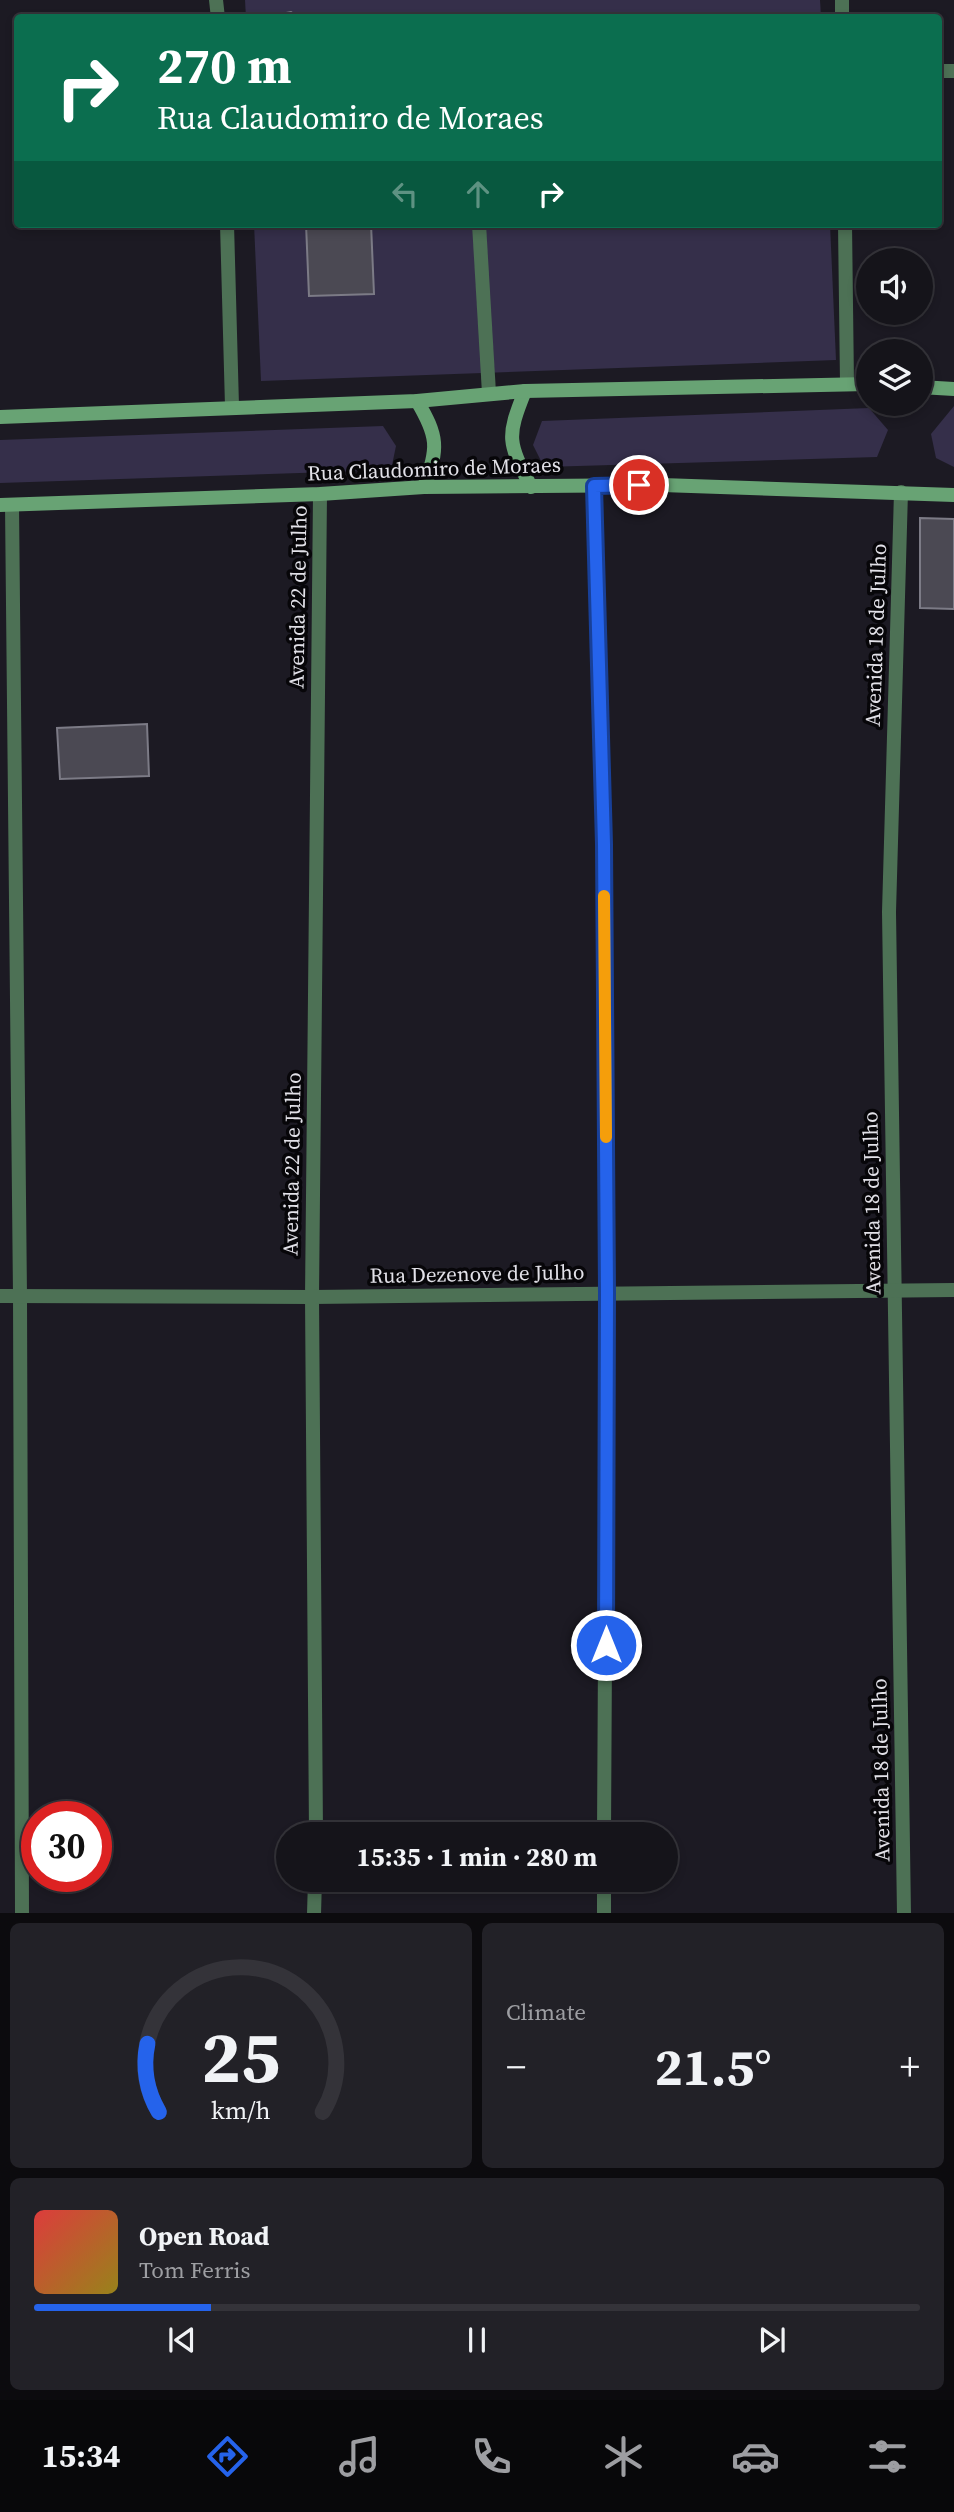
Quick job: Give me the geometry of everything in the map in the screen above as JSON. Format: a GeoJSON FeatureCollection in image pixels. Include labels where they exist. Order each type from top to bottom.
{"type":"FeatureCollection","features":[{"type":"Feature","properties":{"kind":"main road"},"geometry":{"type":"LineString","coordinates":[[0,416],[417,401],[525,391],[856,383]]}},
{"type":"Feature","properties":{"kind":"main road"},"geometry":{"type":"LineString","coordinates":[[933,388],[954,389]]}},
{"type":"Feature","properties":{"kind":"main road"},"geometry":{"type":"LineString","coordinates":[[525,391],[513,422],[511,448],[531,486]]}},
{"type":"Feature","properties":{"kind":"main road"},"geometry":{"type":"LineString","coordinates":[[417,401],[433,429],[436,457],[424,487]]}},
{"type":"Feature","properties":{"kind":"main road","name":"Rua Claudomiro de Moraes"},"geometry":{"type":"LineString","coordinates":[[6,505],[320,494],[424,487],[662,485],[954,495]]}},
{"type":"Feature","properties":{"kind":"street"},"geometry":{"type":"LineString","coordinates":[[227,228],[232,407]]}},
{"type":"Feature","properties":{"kind":"street"},"geometry":{"type":"LineString","coordinates":[[479,228],[489,393]]}},
{"type":"Feature","properties":{"kind":"street"},"geometry":{"type":"LineString","coordinates":[[845,228],[848,383]]}},
{"type":"Feature","properties":{"kind":"street"},"geometry":{"type":"LineString","coordinates":[[594,486],[604,844],[607,1293],[604,1822]]}},
{"type":"Feature","properties":{"kind":"street","name":"Avenida 18 de Julho"},"geometry":{"type":"LineString","coordinates":[[901,492],[889,912],[904,1913]]}},
{"type":"Feature","properties":{"kind":"street","name":"Avenida 22 de Julho"},"geometry":{"type":"LineString","coordinates":[[316,1822],[312,1297],[320,494]]}},
{"type":"Feature","properties":{"kind":"street"},"geometry":{"type":"LineString","coordinates":[[6,505],[20,1296],[22,1913]]}},
{"type":"Feature","properties":{"kind":"street","name":"Rua Dezenove de Julho"},"geometry":{"type":"LineString","coordinates":[[0,1296],[312,1297],[954,1290]]}},
{"type":"Feature","properties":{"kind":"street"},"geometry":{"type":"LineString","coordinates":[[314,1913],[315,1892]]}},
{"type":"Feature","properties":{"kind":"street"},"geometry":{"type":"LineString","coordinates":[[604,1892],[604,1913]]}},
{"type":"Feature","properties":{"kind":"shaded area"},"geometry":{"type":"Polygon","coordinates":[[[245,0],[820,0],[821,14],[246,14],[245,0]]]}},
{"type":"Feature","properties":{"kind":"shaded area"},"geometry":{"type":"Polygon","coordinates":[[[254,228],[830,228],[836,360],[261,381],[254,228]]]}},
{"type":"Feature","properties":{"kind":"shaded area"},"geometry":{"type":"Polygon","coordinates":[[[954,406],[954,467],[936,458],[931,434],[954,406]]]}},
{"type":"Feature","properties":{"kind":"shaded area"},"geometry":{"type":"Polygon","coordinates":[[[856,409],[856,416],[876,416],[888,430],[877,457],[544,467],[533,445],[542,421],[856,409]]]}},
{"type":"Feature","properties":{"kind":"shaded area"},"geometry":{"type":"Polygon","coordinates":[[[383,426],[396,446],[391,470],[0,483],[0,440],[383,426]]]}},
{"type":"Feature","properties":{"kind":"building"},"geometry":{"type":"Polygon","coordinates":[[[306,228],[371,228],[374,294],[309,296],[306,228]]]}},
{"type":"Feature","properties":{"kind":"building"},"geometry":{"type":"Polygon","coordinates":[[[920,518],[954,519],[954,609],[920,608],[920,518]]]}},
{"type":"Feature","properties":{"kind":"building"},"geometry":{"type":"Polygon","coordinates":[[[147,724],[149,776],[60,779],[57,728],[147,724]]]}},
{"type":"Feature","properties":{"kind":"slow traffic"},"geometry":{"type":"LineString","coordinates":[[604,896],[606,1137]]}},
{"type":"Feature","properties":{"kind":"route"},"geometry":{"type":"LineString","coordinates":[[606,1645],[604,844],[594,486],[639,485]]}}]}
